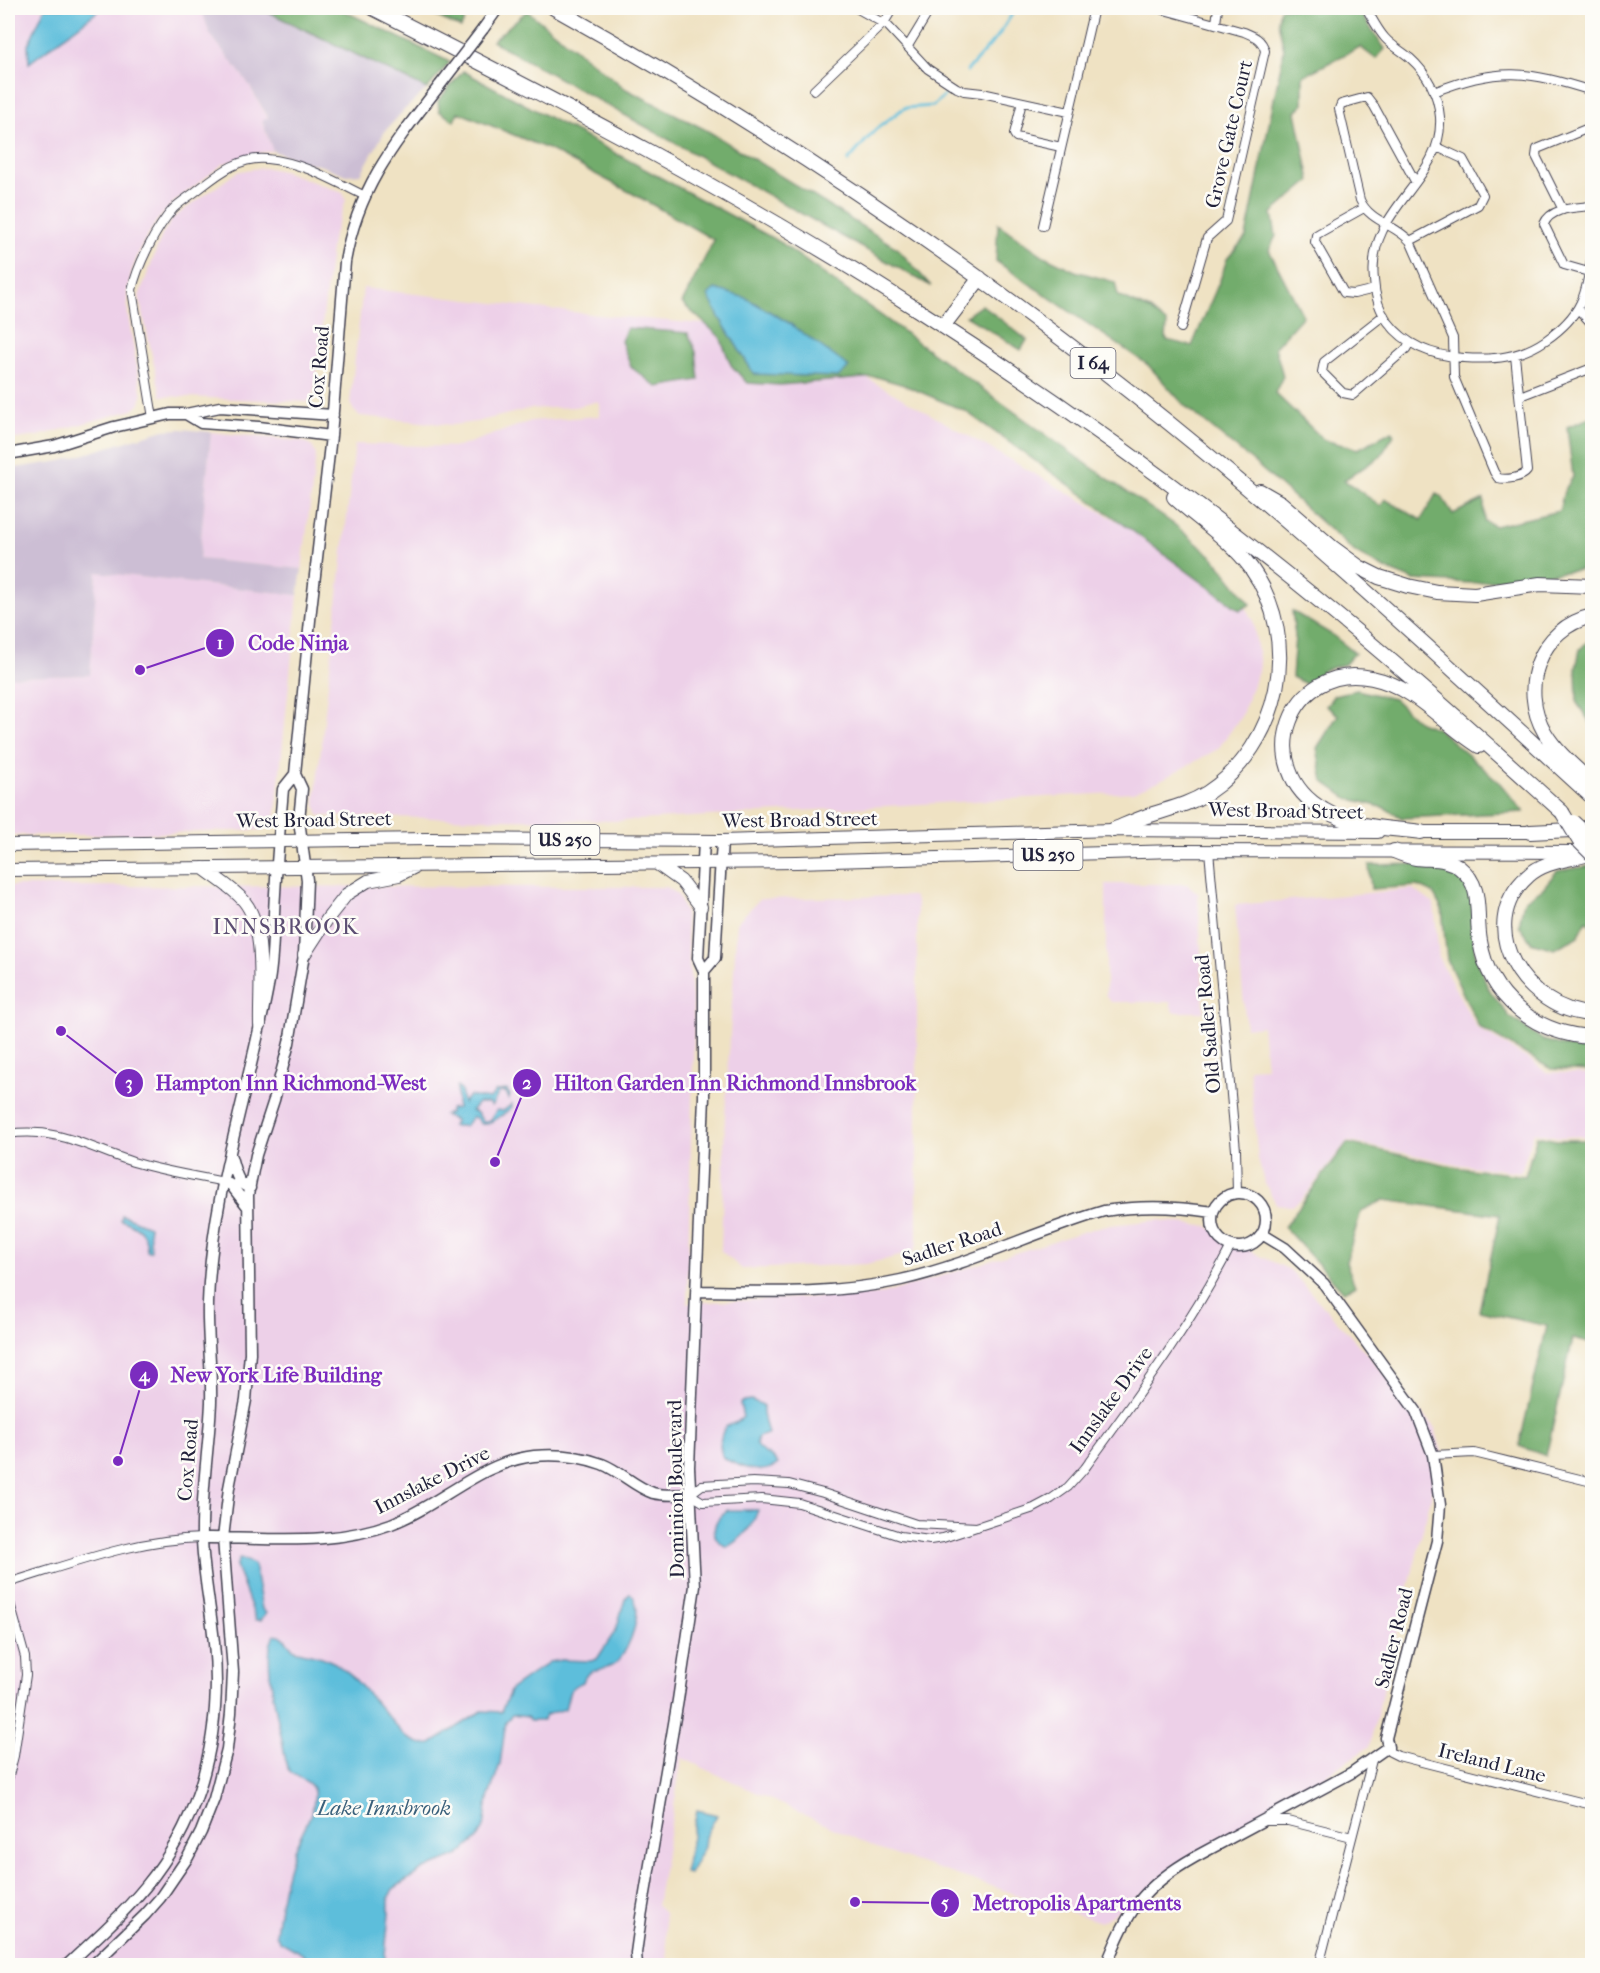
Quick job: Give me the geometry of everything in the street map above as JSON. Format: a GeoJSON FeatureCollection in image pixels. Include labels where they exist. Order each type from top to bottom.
{"type":"FeatureCollection","features":[{"type":"Feature","properties":{"kind":"highway","name":"I 64"},"geometry":{"type":"LineString","coordinates":[[374,8],[645,147],[788,229],[943,326],[1129,455],[1315,597],[1422,686],[1593,840]]}},
{"type":"Feature","properties":{"kind":"highway","name":"I 64"},"geometry":{"type":"LineString","coordinates":[[554,8],[641,57],[786,147],[980,278],[1092,362],[1235,478],[1587,782],[1593,796]]}},
{"type":"Feature","properties":{"kind":"highway"},"geometry":{"type":"LineString","coordinates":[[943,326],[980,278]]}},
{"type":"Feature","properties":{"kind":"highway"},"geometry":{"type":"LineString","coordinates":[[1113,830],[1193,801],[1236,769],[1249,754],[1269,716],[1275,696],[1280,653],[1277,626],[1271,606],[1250,567],[1235,549],[1188,511],[1129,455]]}},
{"type":"Feature","properties":{"kind":"highway"},"geometry":{"type":"LineString","coordinates":[[1235,478],[1281,503],[1351,562],[1388,580],[1422,589],[1455,594],[1492,592],[1572,580],[1593,580]]}},
{"type":"Feature","properties":{"kind":"highway"},"geometry":{"type":"LineString","coordinates":[[1540,584],[1593,586]]}},
{"type":"Feature","properties":{"kind":"highway"},"geometry":{"type":"LineString","coordinates":[[1587,782],[1559,752],[1545,732],[1535,710],[1533,685],[1536,667],[1548,643],[1567,627],[1593,616]]}},
{"type":"Feature","properties":{"kind":"highway"},"geometry":{"type":"LineString","coordinates":[[1421,832],[1352,823],[1323,810],[1300,791],[1287,766],[1284,746],[1291,716],[1310,691],[1330,680],[1342,677],[1363,676],[1391,684],[1415,696],[1463,736],[1510,764]]}},
{"type":"Feature","properties":{"kind":"highway"},"geometry":{"type":"LineString","coordinates":[[1562,812],[1580,842],[1593,853]]}},
{"type":"Feature","properties":{"kind":"highway"},"geometry":{"type":"LineString","coordinates":[[1530,832],[1593,830]]}},
{"type":"Feature","properties":{"kind":"highway"},"geometry":{"type":"LineString","coordinates":[[1394,851],[1413,858],[1431,858],[1452,862],[1465,873],[1472,881],[1476,891],[1479,939],[1483,955],[1491,976],[1504,995],[1522,1012],[1546,1028],[1572,1036],[1593,1037]]}},
{"type":"Feature","properties":{"kind":"highway"},"geometry":{"type":"LineString","coordinates":[[1593,853],[1572,860],[1552,863],[1530,874],[1518,886],[1510,900],[1505,927],[1512,958],[1529,985],[1561,1007],[1593,1014]]}},
{"type":"Feature","properties":{"kind":"main road","name":"West Broad Street"},"geometry":{"type":"LineString","coordinates":[[8,846],[279,840],[722,841],[1113,830],[1530,832]]}},
{"type":"Feature","properties":{"kind":"main road","name":"West Broad Street"},"geometry":{"type":"LineString","coordinates":[[8,870],[657,864],[1209,851],[1593,853]]}},
{"type":"Feature","properties":{"kind":"main road"},"geometry":{"type":"LineString","coordinates":[[657,864],[681,881],[701,906]]}},
{"type":"Feature","properties":{"kind":"main road"},"geometry":{"type":"LineString","coordinates":[[304,955],[334,909],[355,888],[368,881],[399,875],[419,866]]}},
{"type":"Feature","properties":{"kind":"main road"},"geometry":{"type":"LineString","coordinates":[[203,868],[238,894],[249,908],[256,923],[259,952],[260,1025]]}},
{"type":"Feature","properties":{"kind":"street","name":"Cox Road"},"geometry":{"type":"LineString","coordinates":[[92,1965],[126,1935],[160,1898],[188,1857],[214,1799],[227,1749],[233,1685],[223,1538],[229,1488],[246,1400],[250,1353],[248,1207],[256,1155],[289,1043],[304,955],[307,885],[299,820],[302,789],[295,774],[331,436],[348,245],[375,173],[389,151],[498,8]]}},
{"type":"Feature","properties":{"kind":"street"},"geometry":{"type":"LineString","coordinates":[[856,8],[884,23],[928,69],[957,88],[1069,112]]}},
{"type":"Feature","properties":{"kind":"street"},"geometry":{"type":"LineString","coordinates":[[814,90],[884,23],[893,8]]}},
{"type":"Feature","properties":{"kind":"street"},"geometry":{"type":"LineString","coordinates":[[908,46],[931,8]]}},
{"type":"Feature","properties":{"kind":"street"},"geometry":{"type":"LineString","coordinates":[[1043,226],[1094,8]]}},
{"type":"Feature","properties":{"kind":"street"},"geometry":{"type":"LineString","coordinates":[[1157,8],[1216,23],[1218,8]]}},
{"type":"Feature","properties":{"kind":"street"},"geometry":{"type":"LineString","coordinates":[[1366,8],[1386,39],[1410,58],[1428,78],[1440,117],[1437,147],[1433,159],[1385,225],[1373,254],[1375,289],[1384,315],[1398,333],[1425,351],[1452,357],[1499,359],[1527,352],[1557,332],[1570,321],[1578,309],[1591,273],[1593,252]]}},
{"type":"Feature","properties":{"kind":"street","name":"Grove Gate Court"},"geometry":{"type":"LineString","coordinates":[[1181,328],[1207,238],[1226,221],[1265,51],[1262,43],[1250,35],[1216,23]]}},
{"type":"Feature","properties":{"kind":"street"},"geometry":{"type":"LineString","coordinates":[[1434,93],[1462,82],[1507,73],[1541,77],[1593,93],[1591,127],[1593,144]]}},
{"type":"Feature","properties":{"kind":"street"},"geometry":{"type":"LineString","coordinates":[[1415,182],[1374,106],[1366,97],[1341,104],[1339,109],[1357,192],[1364,208],[1385,225],[1398,230],[1410,241],[1453,338],[1454,377],[1494,472],[1498,478],[1502,479],[1519,476],[1527,471],[1515,356]]}},
{"type":"Feature","properties":{"kind":"street"},"geometry":{"type":"LineString","coordinates":[[1022,102],[1014,134],[1016,137],[1061,147]]}},
{"type":"Feature","properties":{"kind":"street"},"geometry":{"type":"LineString","coordinates":[[1563,210],[1536,156],[1537,149],[1591,127]]}},
{"type":"Feature","properties":{"kind":"street"},"geometry":{"type":"LineString","coordinates":[[1410,241],[1478,205],[1483,195],[1483,191],[1463,159],[1437,147]]}},
{"type":"Feature","properties":{"kind":"street"},"geometry":{"type":"LineString","coordinates":[[153,418],[132,290],[136,276],[162,225],[174,208],[228,167],[244,161],[266,159],[291,164],[320,174],[365,196]]}},
{"type":"Feature","properties":{"kind":"street"},"geometry":{"type":"LineString","coordinates":[[1591,273],[1564,265],[1545,229],[1545,221],[1548,216],[1563,210],[1593,206]]}},
{"type":"Feature","properties":{"kind":"street"},"geometry":{"type":"LineString","coordinates":[[1364,208],[1316,235],[1315,242],[1344,293],[1354,294],[1375,289]]}},
{"type":"Feature","properties":{"kind":"street"},"geometry":{"type":"LineString","coordinates":[[1578,309],[1593,324]]}},
{"type":"Feature","properties":{"kind":"street"},"geometry":{"type":"LineString","coordinates":[[1384,315],[1324,362],[1322,372],[1343,393],[1353,395],[1406,349],[1410,342]]}},
{"type":"Feature","properties":{"kind":"street"},"geometry":{"type":"LineString","coordinates":[[1520,396],[1593,368]]}},
{"type":"Feature","properties":{"kind":"street"},"geometry":{"type":"LineString","coordinates":[[8,454],[54,446],[114,427],[170,414],[186,414],[220,407],[333,415]]}},
{"type":"Feature","properties":{"kind":"street"},"geometry":{"type":"LineString","coordinates":[[186,414],[201,423],[260,427],[331,436]]}},
{"type":"Feature","properties":{"kind":"street","name":"Cox Road"},"geometry":{"type":"LineString","coordinates":[[66,1965],[118,1919],[152,1880],[183,1829],[206,1764],[216,1691],[214,1639],[206,1587],[202,1538],[203,1481],[211,1402],[209,1276],[218,1213],[272,963],[283,789],[295,774]]}},
{"type":"Feature","properties":{"kind":"street","name":"Dominion Boulevard"},"geometry":{"type":"LineString","coordinates":[[637,1965],[636,1953],[641,1917],[694,1600],[695,1569],[690,1494],[704,1096],[704,971],[698,958],[704,841]]}},
{"type":"Feature","properties":{"kind":"street","name":"Dominion Boulevard"},"geometry":{"type":"LineString","coordinates":[[704,971],[715,958],[722,841]]}},
{"type":"Feature","properties":{"kind":"street","name":"Old Sadler Road"},"geometry":{"type":"LineString","coordinates":[[1209,851],[1236,1150],[1237,1193]]}},
{"type":"Feature","properties":{"kind":"street"},"geometry":{"type":"LineString","coordinates":[[8,1134],[35,1132],[66,1137],[143,1165],[225,1182],[234,1188],[248,1207]]}},
{"type":"Feature","properties":{"kind":"street"},"geometry":{"type":"LineString","coordinates":[[230,1154],[239,1180],[242,1185],[250,1188]]}},
{"type":"Feature","properties":{"kind":"street"},"geometry":{"type":"LineString","coordinates":[[1237,1193],[1248,1194],[1261,1204],[1266,1219],[1262,1234],[1256,1242],[1246,1246],[1231,1246],[1222,1241],[1215,1233],[1212,1223],[1213,1212],[1222,1199],[1237,1193]]}},
{"type":"Feature","properties":{"kind":"street","name":"Sadler Road"},"geometry":{"type":"LineString","coordinates":[[696,1291],[804,1292],[867,1286],[936,1270],[1104,1211],[1159,1205],[1213,1212]]}},
{"type":"Feature","properties":{"kind":"street","name":"Sadler Road"},"geometry":{"type":"LineString","coordinates":[[1262,1234],[1293,1254],[1324,1284],[1416,1411],[1433,1455],[1440,1505],[1437,1541],[1386,1738],[1388,1747]]}},
{"type":"Feature","properties":{"kind":"street","name":"Innslake Drive"},"geometry":{"type":"LineString","coordinates":[[8,1583],[144,1544],[179,1539],[301,1540],[343,1537],[366,1532],[398,1521],[429,1506],[499,1465],[534,1456],[555,1455],[602,1464],[654,1493],[690,1494],[704,1502],[762,1499],[799,1503],[900,1536],[915,1539],[943,1538],[1034,1508],[1051,1499],[1073,1482],[1186,1326],[1231,1246]]}},
{"type":"Feature","properties":{"kind":"street"},"geometry":{"type":"LineString","coordinates":[[1433,1455],[1474,1453],[1593,1482]]}},
{"type":"Feature","properties":{"kind":"street","name":"Innslake Drive"},"geometry":{"type":"LineString","coordinates":[[690,1494],[702,1485],[761,1482],[789,1484],[916,1524],[976,1527]]}},
{"type":"Feature","properties":{"kind":"street"},"geometry":{"type":"LineString","coordinates":[[8,1596],[25,1657],[26,1675],[14,1756],[8,1779]]}},
{"type":"Feature","properties":{"kind":"street"},"geometry":{"type":"LineString","coordinates":[[1106,1965],[1127,1918],[1155,1882],[1186,1862],[1372,1760],[1388,1747]]}},
{"type":"Feature","properties":{"kind":"street","name":"Ireland Lane"},"geometry":{"type":"LineString","coordinates":[[1388,1747],[1390,1752],[1398,1756],[1593,1805]]}},
{"type":"Feature","properties":{"kind":"street"},"geometry":{"type":"LineString","coordinates":[[1319,1965],[1372,1760]]}},
{"type":"Feature","properties":{"kind":"street"},"geometry":{"type":"LineString","coordinates":[[1262,1821],[1288,1821],[1352,1837]]}},
{"type":"Feature","properties":{"kind":"shaded area"},"geometry":{"type":"Polygon","coordinates":[[[8,8],[201,8],[210,34],[246,80],[268,118],[262,122],[273,151],[252,154],[223,164],[173,203],[156,222],[142,245],[132,270],[127,293],[128,315],[142,396],[139,405],[133,410],[38,436],[8,440],[8,8]]]}},
{"type":"Feature","properties":{"kind":"shaded area"},"geometry":{"type":"Polygon","coordinates":[[[201,8],[260,8],[427,89],[385,131],[361,174],[347,175],[273,151],[262,121],[268,117],[246,80],[210,34],[201,8]]]}},
{"type":"Feature","properties":{"kind":"shaded area"},"geometry":{"type":"Polygon","coordinates":[[[268,168],[283,171],[343,193],[346,200],[332,240],[315,387],[311,398],[307,402],[161,396],[139,296],[162,235],[173,218],[237,172],[268,168]]]}},
{"type":"Feature","properties":{"kind":"shaded area"},"geometry":{"type":"Polygon","coordinates":[[[363,288],[599,315],[784,331],[1235,588],[1253,621],[1260,665],[1242,715],[1218,749],[1157,782],[1133,792],[620,821],[319,816],[315,801],[355,444],[458,447],[531,421],[599,416],[599,401],[575,407],[529,409],[476,422],[452,425],[360,416],[350,403],[363,288]]]}},
{"type":"Feature","properties":{"kind":"shaded area"},"geometry":{"type":"Polygon","coordinates":[[[164,430],[211,432],[199,559],[302,569],[298,595],[97,572],[90,675],[8,677],[8,469],[62,461],[164,430]]]}},
{"type":"Feature","properties":{"kind":"shaded area"},"geometry":{"type":"Polygon","coordinates":[[[211,432],[300,441],[313,448],[316,455],[302,569],[199,559],[211,432]]]}},
{"type":"Feature","properties":{"kind":"shaded area"},"geometry":{"type":"Polygon","coordinates":[[[97,572],[298,595],[275,821],[271,827],[262,830],[104,835],[8,835],[8,677],[90,675],[97,572]]]}},
{"type":"Feature","properties":{"kind":"shaded area"},"geometry":{"type":"Polygon","coordinates":[[[1106,884],[1187,884],[1198,893],[1204,1012],[1173,1012],[1170,1002],[1111,1002],[1106,996],[1106,884]]]}},
{"type":"Feature","properties":{"kind":"shaded area"},"geometry":{"type":"Polygon","coordinates":[[[8,886],[666,887],[678,895],[685,913],[694,1021],[687,1303],[883,1294],[1102,1226],[1158,1220],[1209,1227],[1290,1270],[1435,1428],[1442,1453],[1369,1747],[1101,1922],[880,1850],[682,1758],[657,1906],[664,1913],[668,1965],[8,1965],[8,886]]]}},
{"type":"Feature","properties":{"kind":"shaded area"},"geometry":{"type":"Polygon","coordinates":[[[1413,889],[1434,904],[1439,959],[1477,1028],[1546,1072],[1592,1074],[1592,1136],[1559,1137],[1534,1132],[1521,1172],[1462,1165],[1347,1141],[1303,1198],[1292,1206],[1277,1205],[1264,1182],[1258,1159],[1249,1068],[1266,1067],[1262,1026],[1246,1028],[1235,905],[1413,889]]]}},
{"type":"Feature","properties":{"kind":"shaded area"},"geometry":{"type":"Polygon","coordinates":[[[913,896],[917,903],[917,1244],[913,1253],[866,1264],[742,1269],[721,1251],[725,1116],[737,922],[760,899],[913,896]]]}},
{"type":"Feature","properties":{"kind":"green space"},"geometry":{"type":"Polygon","coordinates":[[[260,8],[338,8],[450,62],[427,89],[260,8]]]}},
{"type":"Feature","properties":{"kind":"green space"},"geometry":{"type":"Polygon","coordinates":[[[419,8],[469,8],[461,28],[419,8]]]}},
{"type":"Feature","properties":{"kind":"green space"},"geometry":{"type":"Polygon","coordinates":[[[1280,8],[1353,8],[1361,14],[1385,49],[1376,59],[1360,47],[1303,76],[1303,104],[1296,112],[1310,181],[1272,213],[1276,236],[1269,250],[1303,316],[1275,347],[1283,376],[1275,393],[1324,440],[1358,449],[1392,431],[1394,435],[1380,457],[1344,480],[1381,506],[1385,499],[1421,520],[1436,494],[1442,497],[1453,514],[1484,499],[1484,521],[1495,526],[1559,511],[1564,491],[1573,477],[1567,427],[1592,417],[1592,543],[1580,570],[1472,583],[1413,580],[1383,568],[1356,553],[1256,464],[1185,406],[1148,365],[996,261],[998,224],[1044,256],[1075,271],[1115,282],[1118,296],[1150,310],[1167,324],[1166,340],[1192,346],[1227,259],[1246,237],[1284,50],[1278,21],[1280,8]]]}},
{"type":"Feature","properties":{"kind":"green space"},"geometry":{"type":"Polygon","coordinates":[[[527,11],[626,89],[708,131],[897,248],[931,286],[492,41],[527,11]]]}},
{"type":"Feature","properties":{"kind":"green space"},"geometry":{"type":"Polygon","coordinates":[[[463,71],[778,241],[1078,458],[1175,525],[1214,558],[1251,604],[1240,610],[965,411],[904,385],[877,377],[780,385],[747,383],[731,365],[720,337],[682,303],[714,240],[548,149],[458,112],[454,121],[439,111],[438,101],[463,71]],[[746,298],[719,317],[754,374],[848,367],[789,323],[746,298]]]}},
{"type":"Feature","properties":{"kind":"green space"},"geometry":{"type":"Polygon","coordinates":[[[982,305],[1027,340],[1021,350],[966,316],[982,305]]]}},
{"type":"Feature","properties":{"kind":"green space"},"geometry":{"type":"Polygon","coordinates":[[[627,328],[688,333],[696,352],[699,380],[657,387],[631,367],[621,341],[627,328]]]}},
{"type":"Feature","properties":{"kind":"green space"},"geometry":{"type":"Polygon","coordinates":[[[1292,611],[1331,634],[1355,653],[1345,664],[1324,670],[1306,684],[1292,677],[1295,636],[1292,611]]]}},
{"type":"Feature","properties":{"kind":"green space"},"geometry":{"type":"Polygon","coordinates":[[[1592,637],[1592,725],[1577,703],[1576,668],[1580,649],[1592,637]]]}},
{"type":"Feature","properties":{"kind":"green space"},"geometry":{"type":"Polygon","coordinates":[[[1357,690],[1394,699],[1419,722],[1438,729],[1498,781],[1524,812],[1402,818],[1385,808],[1347,798],[1323,781],[1317,748],[1338,715],[1326,706],[1334,695],[1357,690]]]}},
{"type":"Feature","properties":{"kind":"green space"},"geometry":{"type":"Polygon","coordinates":[[[1425,864],[1448,869],[1465,883],[1472,899],[1475,953],[1488,988],[1509,1016],[1543,1040],[1592,1051],[1592,1071],[1551,1069],[1479,1027],[1447,960],[1442,910],[1433,893],[1417,886],[1371,889],[1369,865],[1425,864]]]}},
{"type":"Feature","properties":{"kind":"green space"},"geometry":{"type":"Polygon","coordinates":[[[1590,866],[1592,868],[1592,927],[1587,920],[1578,937],[1554,949],[1531,942],[1519,925],[1524,901],[1543,888],[1557,871],[1590,866]]]}},
{"type":"Feature","properties":{"kind":"green space"},"geometry":{"type":"Polygon","coordinates":[[[1537,1136],[1556,1140],[1592,1140],[1592,1343],[1573,1338],[1546,1456],[1519,1446],[1547,1326],[1479,1311],[1500,1215],[1384,1200],[1361,1211],[1346,1262],[1355,1286],[1343,1291],[1284,1227],[1347,1143],[1461,1168],[1525,1176],[1537,1136]]]}},
{"type":"Feature","properties":{"kind":"water"},"geometry":{"type":"Polygon","coordinates":[[[45,8],[102,8],[29,63],[28,45],[45,8]]]}},
{"type":"Feature","properties":{"kind":"water"},"geometry":{"type":"Polygon","coordinates":[[[715,289],[746,298],[789,323],[849,367],[838,377],[754,374],[708,295],[715,289]]]}},
{"type":"Feature","properties":{"kind":"water"},"geometry":{"type":"Polygon","coordinates":[[[457,1087],[461,1090],[463,1103],[469,1096],[490,1099],[496,1091],[507,1090],[510,1095],[509,1099],[506,1092],[499,1092],[492,1106],[488,1103],[478,1103],[471,1111],[476,1112],[483,1121],[491,1119],[497,1110],[503,1111],[512,1104],[512,1107],[487,1124],[481,1124],[472,1117],[465,1126],[452,1126],[456,1121],[444,1115],[450,1113],[450,1109],[457,1108],[457,1087]]]}},
{"type":"Feature","properties":{"kind":"water"},"geometry":{"type":"Polygon","coordinates":[[[122,1215],[149,1226],[151,1251],[147,1251],[143,1234],[121,1220],[122,1215]]]}},
{"type":"Feature","properties":{"kind":"water"},"geometry":{"type":"Polygon","coordinates":[[[751,1400],[763,1405],[768,1434],[758,1437],[756,1445],[778,1464],[765,1470],[750,1469],[729,1461],[723,1458],[721,1450],[720,1442],[725,1427],[743,1417],[740,1404],[751,1400]]]}},
{"type":"Feature","properties":{"kind":"water"},"geometry":{"type":"Polygon","coordinates":[[[728,1510],[758,1510],[746,1531],[727,1547],[717,1539],[714,1529],[718,1519],[728,1510]]]}},
{"type":"Feature","properties":{"kind":"water"},"geometry":{"type":"Polygon","coordinates":[[[240,1558],[254,1564],[262,1609],[266,1613],[261,1620],[256,1620],[236,1566],[240,1558]]]}},
{"type":"Feature","properties":{"kind":"water","name":"Lake Innsbrook"},"geometry":{"type":"Polygon","coordinates":[[[630,1593],[635,1599],[636,1618],[627,1648],[617,1662],[593,1671],[585,1677],[583,1682],[571,1689],[565,1709],[546,1715],[542,1721],[530,1721],[527,1717],[512,1715],[506,1721],[500,1764],[488,1799],[484,1827],[479,1837],[459,1855],[422,1870],[393,1889],[389,1897],[384,1965],[321,1965],[280,1941],[276,1935],[284,1883],[293,1853],[313,1807],[314,1792],[309,1784],[288,1769],[286,1764],[270,1677],[269,1659],[275,1635],[283,1637],[294,1650],[335,1663],[354,1678],[406,1737],[418,1743],[431,1744],[482,1711],[501,1712],[511,1689],[549,1662],[597,1659],[616,1630],[625,1599],[630,1593]]]}},
{"type":"Feature","properties":{"kind":"water"},"geometry":{"type":"Polygon","coordinates":[[[697,1810],[717,1815],[705,1837],[704,1847],[689,1874],[685,1873],[697,1810]]]}},
{"type":"Feature","properties":{"kind":"waterway"},"geometry":{"type":"LineString","coordinates":[[967,71],[998,36],[1016,8]]}},
{"type":"Feature","properties":{"kind":"waterway"},"geometry":{"type":"LineString","coordinates":[[848,161],[875,130],[904,108],[933,106],[949,91]]}},
{"type":"Feature","properties":{"kind":"place","name":"Code Ninja"},"geometry":{"type":"Point","coordinates":[140,670]}},
{"type":"Feature","properties":{"kind":"place","name":"Hampton Inn Richmond-West"},"geometry":{"type":"Point","coordinates":[61,1031]}},
{"type":"Feature","properties":{"kind":"place","name":"Hilton Garden Inn Richmond Innsbrook"},"geometry":{"type":"Point","coordinates":[495,1162]}},
{"type":"Feature","properties":{"kind":"place","name":"New York Life Building"},"geometry":{"type":"Point","coordinates":[118,1461]}},
{"type":"Feature","properties":{"kind":"place","name":"Metropolis Apartments"},"geometry":{"type":"Point","coordinates":[855,1902]}},
{"type":"Feature","properties":{"kind":"district","name":"INNSBROOK"},"geometry":{"type":"Point","coordinates":[286,927]}}]}
